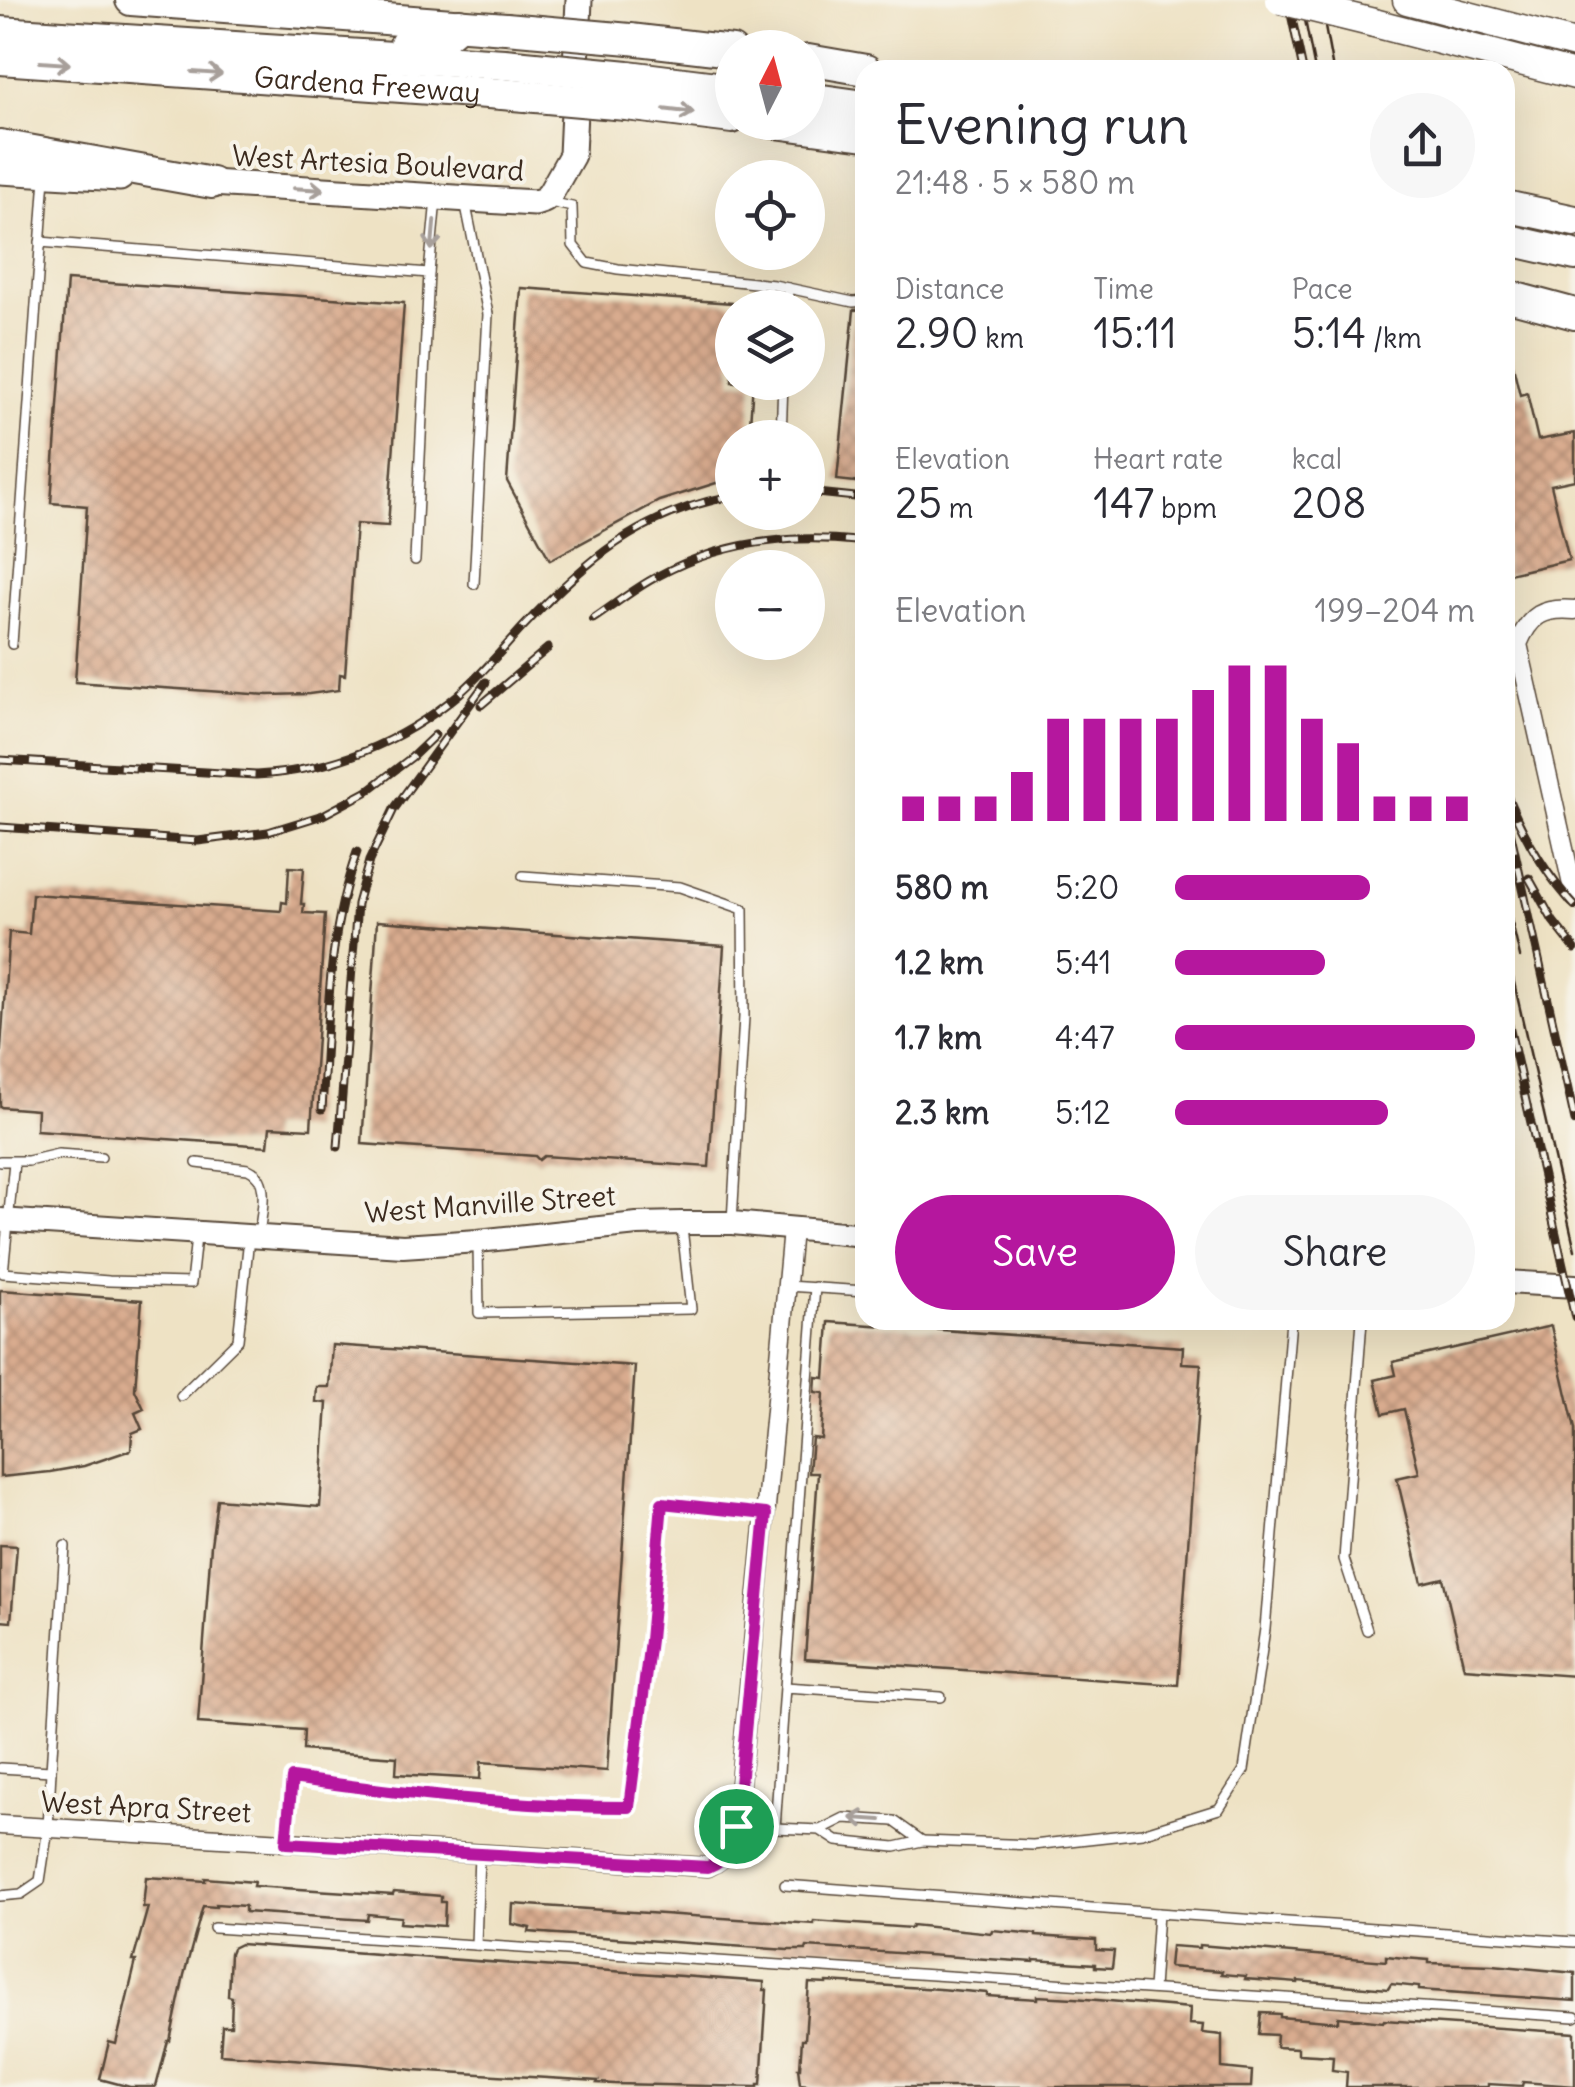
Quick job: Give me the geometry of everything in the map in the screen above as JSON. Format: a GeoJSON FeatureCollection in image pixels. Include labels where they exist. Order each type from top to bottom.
{"type":"FeatureCollection","features":[{"type":"Feature","properties":{"kind":"highway"},"geometry":{"type":"LineString","coordinates":[[131,0],[459,24],[715,49]]}},
{"type":"Feature","properties":{"kind":"highway"},"geometry":{"type":"LineString","coordinates":[[0,15],[433,46],[459,24]]}},
{"type":"Feature","properties":{"kind":"highway"},"geometry":{"type":"LineString","coordinates":[[0,32],[503,79]]}},
{"type":"Feature","properties":{"kind":"highway","name":"Gardena Freeway"},"geometry":{"type":"LineString","coordinates":[[0,59],[503,79],[627,90],[715,113]]}},
{"type":"Feature","properties":{"kind":"highway"},"geometry":{"type":"LineString","coordinates":[[825,63],[855,68]]}},
{"type":"Feature","properties":{"kind":"highway"},"geometry":{"type":"LineString","coordinates":[[627,90],[715,89]]}},
{"type":"Feature","properties":{"kind":"highway"},"geometry":{"type":"LineString","coordinates":[[825,100],[855,105]]}},
{"type":"Feature","properties":{"kind":"highway"},"geometry":{"type":"LineString","coordinates":[[825,130],[855,134]]}},
{"type":"Feature","properties":{"kind":"highway"},"geometry":{"type":"LineString","coordinates":[[0,145],[212,183]]}},
{"type":"Feature","properties":{"kind":"highway"},"geometry":{"type":"LineString","coordinates":[[1515,209],[1570,223]]}},
{"type":"Feature","properties":{"kind":"highway"},"geometry":{"type":"LineString","coordinates":[[1515,241],[1575,255]]}},
{"type":"Feature","properties":{"kind":"highway"},"geometry":{"type":"LineString","coordinates":[[1515,262],[1575,276]]}},
{"type":"Feature","properties":{"kind":"highway"},"geometry":{"type":"LineString","coordinates":[[1515,298],[1575,314]]}},
{"type":"Feature","properties":{"kind":"main road","name":"West Artesia Boulevard"},"geometry":{"type":"LineString","coordinates":[[0,171],[535,203],[550,194],[572,155],[579,0]]}},
{"type":"Feature","properties":{"kind":"main road"},"geometry":{"type":"LineString","coordinates":[[1280,0],[1575,75]]}},
{"type":"Feature","properties":{"kind":"main road"},"geometry":{"type":"LineString","coordinates":[[1406,0],[1575,44]]}},
{"type":"Feature","properties":{"kind":"main road"},"geometry":{"type":"LineString","coordinates":[[1528,63],[1532,32]]}},
{"type":"Feature","properties":{"kind":"street"},"geometry":{"type":"LineString","coordinates":[[1574,890],[1568,837],[1518,644],[1526,624],[1541,613],[1575,610]]}},
{"type":"Feature","properties":{"kind":"street","name":"West Manville Street"},"geometry":{"type":"LineString","coordinates":[[4,1220],[403,1246],[637,1224],[732,1223],[855,1235]]}},
{"type":"Feature","properties":{"kind":"street"},"geometry":{"type":"LineString","coordinates":[[736,1826],[792,1230]]}},
{"type":"Feature","properties":{"kind":"street"},"geometry":{"type":"LineString","coordinates":[[1515,1283],[1575,1286]]}},
{"type":"Feature","properties":{"kind":"street","name":"West Apra Street"},"geometry":{"type":"LineString","coordinates":[[0,1826],[708,1867],[725,1857],[734,1843],[736,1826]]}},
{"type":"Feature","properties":{"kind":"lane"},"geometry":{"type":"LineString","coordinates":[[12,644],[45,174]]}},
{"type":"Feature","properties":{"kind":"lane"},"geometry":{"type":"LineString","coordinates":[[416,560],[436,197]]}},
{"type":"Feature","properties":{"kind":"lane"},"geometry":{"type":"LineString","coordinates":[[465,198],[488,314],[474,584]]}},
{"type":"Feature","properties":{"kind":"lane"},"geometry":{"type":"LineString","coordinates":[[544,200],[572,207],[574,245],[587,263],[788,288],[855,302]]}},
{"type":"Feature","properties":{"kind":"lane"},"geometry":{"type":"LineString","coordinates":[[40,242],[430,273]]}},
{"type":"Feature","properties":{"kind":"lane"},"geometry":{"type":"LineString","coordinates":[[522,876],[680,887],[743,910],[744,1018],[732,1223]]}},
{"type":"Feature","properties":{"kind":"lane"},"geometry":{"type":"LineString","coordinates":[[0,1161],[28,1162],[58,1154],[101,1157]]}},
{"type":"Feature","properties":{"kind":"lane"},"geometry":{"type":"LineString","coordinates":[[14,1162],[4,1220],[3,1273],[192,1283],[196,1234]]}},
{"type":"Feature","properties":{"kind":"lane"},"geometry":{"type":"LineString","coordinates":[[181,1396],[238,1340],[263,1192],[261,1178],[254,1170],[197,1164]]}},
{"type":"Feature","properties":{"kind":"lane"},"geometry":{"type":"LineString","coordinates":[[478,1241],[479,1313],[691,1309],[682,1223]]}},
{"type":"Feature","properties":{"kind":"lane"},"geometry":{"type":"LineString","coordinates":[[787,1286],[855,1290]]}},
{"type":"Feature","properties":{"kind":"lane"},"geometry":{"type":"LineString","coordinates":[[774,1828],[815,1288]]}},
{"type":"Feature","properties":{"kind":"lane"},"geometry":{"type":"LineString","coordinates":[[820,1830],[837,1841],[895,1847],[922,1840],[1034,1845],[1142,1833],[1219,1810],[1244,1770],[1247,1752],[1265,1629],[1290,1330]]}},
{"type":"Feature","properties":{"kind":"lane"},"geometry":{"type":"LineString","coordinates":[[1361,1330],[1344,1559],[1366,1630]]}},
{"type":"Feature","properties":{"kind":"lane"},"geometry":{"type":"LineString","coordinates":[[286,1843],[292,1778],[555,1807],[629,1807],[662,1503],[766,1514]]}},
{"type":"Feature","properties":{"kind":"lane"},"geometry":{"type":"LineString","coordinates":[[0,1896],[21,1894],[40,1881],[48,1828],[64,1546]]}},
{"type":"Feature","properties":{"kind":"lane"},"geometry":{"type":"LineString","coordinates":[[785,1687],[941,1697]]}},
{"type":"Feature","properties":{"kind":"lane"},"geometry":{"type":"LineString","coordinates":[[0,1768],[51,1771]]}},
{"type":"Feature","properties":{"kind":"lane"},"geometry":{"type":"LineString","coordinates":[[736,1826],[820,1830],[844,1818],[894,1821],[922,1840]]}},
{"type":"Feature","properties":{"kind":"lane"},"geometry":{"type":"LineString","coordinates":[[476,1944],[479,1854]]}},
{"type":"Feature","properties":{"kind":"lane"},"geometry":{"type":"LineString","coordinates":[[785,1885],[1575,1942]]}},
{"type":"Feature","properties":{"kind":"lane"},"geometry":{"type":"LineString","coordinates":[[1153,1989],[1158,1913]]}},
{"type":"Feature","properties":{"kind":"lane"},"geometry":{"type":"LineString","coordinates":[[214,1928],[1575,2017]]}},
{"type":"Feature","properties":{"kind":"building"},"geometry":{"type":"Polygon","coordinates":[[[67,280],[404,303],[388,526],[356,524],[345,675],[340,674],[339,690],[268,695],[75,682],[87,506],[51,503],[67,280]]]}},
{"type":"Feature","properties":{"kind":"building"},"geometry":{"type":"Polygon","coordinates":[[[521,288],[715,302],[715,400],[752,400],[750,420],[715,420],[715,483],[659,501],[550,560],[507,481],[521,288]]]}},
{"type":"Feature","properties":{"kind":"building"},"geometry":{"type":"Polygon","coordinates":[[[855,310],[855,482],[837,480],[855,310]]]}},
{"type":"Feature","properties":{"kind":"building"},"geometry":{"type":"Polygon","coordinates":[[[1515,374],[1520,395],[1527,393],[1538,440],[1575,433],[1575,480],[1551,485],[1569,560],[1515,573],[1515,374]]]}},
{"type":"Feature","properties":{"kind":"building"},"geometry":{"type":"Polygon","coordinates":[[[289,867],[304,868],[303,913],[325,914],[311,1129],[270,1127],[268,1146],[36,1130],[37,1110],[0,1107],[9,932],[29,934],[32,894],[281,911],[282,902],[287,903],[289,867]]]}},
{"type":"Feature","properties":{"kind":"building"},"geometry":{"type":"Polygon","coordinates":[[[377,921],[724,946],[709,1167],[544,1156],[539,1160],[535,1156],[362,1144],[377,921]]]}},
{"type":"Feature","properties":{"kind":"building"},"geometry":{"type":"Polygon","coordinates":[[[0,1290],[142,1300],[135,1390],[144,1409],[135,1413],[142,1429],[132,1433],[131,1450],[84,1466],[0,1477],[0,1290]]]}},
{"type":"Feature","properties":{"kind":"building"},"geometry":{"type":"Polygon","coordinates":[[[829,1322],[855,1324],[855,1330],[942,1330],[1183,1347],[1182,1363],[1201,1364],[1178,1685],[805,1659],[818,1473],[809,1473],[812,1438],[821,1439],[824,1393],[815,1392],[816,1377],[825,1378],[829,1322]]]}},
{"type":"Feature","properties":{"kind":"building"},"geometry":{"type":"Polygon","coordinates":[[[1551,1326],[1575,1429],[1575,1676],[1464,1668],[1443,1578],[1422,1583],[1397,1478],[1419,1473],[1404,1409],[1383,1414],[1375,1380],[1396,1375],[1393,1362],[1551,1326]]]}},
{"type":"Feature","properties":{"kind":"building"},"geometry":{"type":"Polygon","coordinates":[[[332,1345],[635,1366],[607,1771],[481,1762],[480,1779],[396,1774],[397,1757],[303,1750],[304,1730],[198,1723],[217,1499],[320,1507],[327,1403],[316,1402],[317,1387],[329,1387],[332,1345]]]}},
{"type":"Feature","properties":{"kind":"building"},"geometry":{"type":"Polygon","coordinates":[[[0,1545],[17,1546],[11,1622],[0,1621],[0,1545]]]}},
{"type":"Feature","properties":{"kind":"building"},"geometry":{"type":"Polygon","coordinates":[[[146,1877],[441,1896],[441,1902],[445,1902],[444,1926],[400,1923],[401,1917],[368,1914],[367,1920],[245,1912],[245,1906],[203,1906],[156,2087],[130,2087],[100,2079],[109,2042],[116,2044],[136,1961],[148,1907],[143,1907],[146,1877]]]}},
{"type":"Feature","properties":{"kind":"building"},"geometry":{"type":"Polygon","coordinates":[[[513,1904],[814,1924],[911,1928],[912,1925],[991,1933],[992,1930],[1096,1940],[1096,1950],[1114,1951],[1112,1968],[1034,1960],[807,1947],[788,1950],[529,1932],[530,1928],[512,1924],[513,1904]]]}},
{"type":"Feature","properties":{"kind":"building"},"geometry":{"type":"Polygon","coordinates":[[[240,1944],[764,1982],[767,1990],[761,2084],[615,2084],[220,2054],[222,2026],[231,2026],[230,1953],[240,1944]]]}},
{"type":"Feature","properties":{"kind":"building"},"geometry":{"type":"Polygon","coordinates":[[[1171,1946],[1575,1973],[1575,2001],[1419,1990],[1391,1984],[1388,1989],[1245,1979],[1246,1976],[1221,1974],[1222,1971],[1169,1967],[1171,1946]]]}},
{"type":"Feature","properties":{"kind":"building"},"geometry":{"type":"Polygon","coordinates":[[[809,1983],[1190,2008],[1189,2024],[1203,2025],[1202,2033],[1222,2035],[1222,2068],[1252,2071],[1251,2087],[807,2087],[800,2084],[798,2068],[805,2039],[809,1983]]]}},
{"type":"Feature","properties":{"kind":"building"},"geometry":{"type":"Polygon","coordinates":[[[1261,2013],[1338,2022],[1338,2017],[1575,2033],[1575,2086],[1523,2082],[1522,2086],[1488,2087],[1346,2087],[1347,2072],[1332,2070],[1333,2056],[1298,2054],[1298,2048],[1276,2047],[1277,2035],[1259,2034],[1261,2013]]]}},
{"type":"Feature","properties":{"kind":"tram line"},"geometry":{"type":"LineString","coordinates":[[1301,0],[1313,60]]}},
{"type":"Feature","properties":{"kind":"tram line"},"geometry":{"type":"LineString","coordinates":[[1320,0],[1331,60]]}},
{"type":"Feature","properties":{"kind":"tram line"},"geometry":{"type":"LineString","coordinates":[[1515,935],[1520,957]]}},
{"type":"Feature","properties":{"kind":"tram line"},"geometry":{"type":"LineString","coordinates":[[1515,987],[1575,1250]]}},
{"type":"Feature","properties":{"kind":"railway"},"geometry":{"type":"LineString","coordinates":[[1288,0],[1301,60]]}},
{"type":"Feature","properties":{"kind":"railway"},"geometry":{"type":"LineString","coordinates":[[825,494],[855,497]]}},
{"type":"Feature","properties":{"kind":"railway"},"geometry":{"type":"LineString","coordinates":[[0,760],[256,775],[338,761],[413,727],[459,694],[568,582],[616,543],[669,514],[715,500]]}},
{"type":"Feature","properties":{"kind":"railway"},"geometry":{"type":"LineString","coordinates":[[593,619],[649,581],[705,556],[780,540],[855,541]]}},
{"type":"Feature","properties":{"kind":"railway"},"geometry":{"type":"LineString","coordinates":[[481,705],[548,648]]}},
{"type":"Feature","properties":{"kind":"railway"},"geometry":{"type":"LineString","coordinates":[[338,1147],[357,904],[369,861],[394,809],[486,682]]}},
{"type":"Feature","properties":{"kind":"railway"},"geometry":{"type":"LineString","coordinates":[[0,827],[198,841],[268,832],[323,815],[366,792],[435,735]]}},
{"type":"Feature","properties":{"kind":"railway"},"geometry":{"type":"LineString","coordinates":[[1515,813],[1534,852],[1575,906]]}},
{"type":"Feature","properties":{"kind":"railway"},"geometry":{"type":"LineString","coordinates":[[322,1109],[334,946],[357,852]]}},
{"type":"Feature","properties":{"kind":"railway"},"geometry":{"type":"LineString","coordinates":[[1515,853],[1575,1121]]}},
{"type":"Feature","properties":{"kind":"railway"},"geometry":{"type":"LineString","coordinates":[[1529,878],[1553,921],[1575,949]]}},
{"type":"Feature","properties":{"kind":"railway"},"geometry":{"type":"LineString","coordinates":[[1515,1052],[1575,1318]]}},
{"type":"Feature","properties":{"kind":"route"},"geometry":{"type":"LineString","coordinates":[[662,1503],[766,1514],[736,1826],[734,1843],[725,1857],[708,1867],[286,1843],[292,1778],[555,1807],[629,1807],[662,1503]]}}]}
